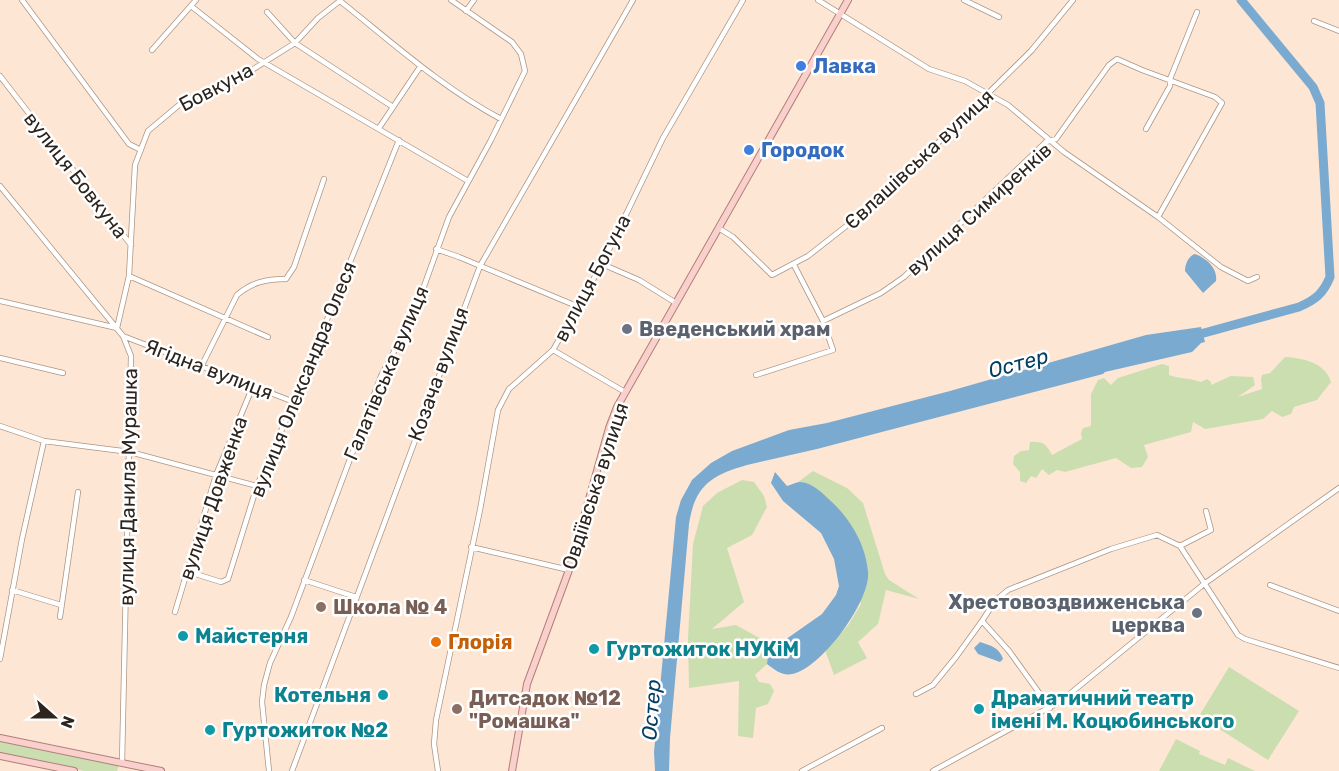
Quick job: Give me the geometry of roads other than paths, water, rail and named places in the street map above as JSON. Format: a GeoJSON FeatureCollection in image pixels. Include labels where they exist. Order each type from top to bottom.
{"type":"FeatureCollection","features":[{"type":"Feature","properties":{"kind":"main road","name":"Овдіївська вулиця"},"geometry":{"type":"LineString","coordinates":[[512,771],[527,684],[569,570],[609,428],[625,392],[720,229],[848,0]]}},
{"type":"Feature","properties":{"kind":"main road"},"geometry":{"type":"LineString","coordinates":[[0,738],[160,771]]}},
{"type":"Feature","properties":{"kind":"main road"},"geometry":{"type":"LineString","coordinates":[[0,756],[38,767],[74,771]]}},
{"type":"Feature","properties":{"kind":"main road"},"geometry":{"type":"LineString","coordinates":[[120,771],[122,763]]}},
{"type":"Feature","properties":{"kind":"street"},"geometry":{"type":"LineString","coordinates":[[22,0],[129,144],[141,150]]}},
{"type":"Feature","properties":{"kind":"street"},"geometry":{"type":"LineString","coordinates":[[153,50],[196,0]]}},
{"type":"Feature","properties":{"kind":"street"},"geometry":{"type":"LineString","coordinates":[[340,0],[420,66],[468,101],[501,119]]}},
{"type":"Feature","properties":{"kind":"street","name":"Бовкуна"},"geometry":{"type":"LineString","coordinates":[[117,328],[129,276],[135,165],[148,131],[185,100],[228,85],[295,43],[318,18],[340,0]]}},
{"type":"Feature","properties":{"kind":"street","name":"Галатівська вулиця"},"geometry":{"type":"LineString","coordinates":[[268,771],[268,751],[262,708],[264,685],[270,663],[381,376],[414,314],[449,217],[525,71],[524,62],[512,42],[451,0]]}},
{"type":"Feature","properties":{"kind":"street"},"geometry":{"type":"LineString","coordinates":[[466,11],[474,0]]}},
{"type":"Feature","properties":{"kind":"street","name":"Козача вулиця"},"geometry":{"type":"LineString","coordinates":[[292,771],[480,266],[633,0]]}},
{"type":"Feature","properties":{"kind":"street","name":"вулиця Богуна"},"geometry":{"type":"LineString","coordinates":[[438,771],[434,744],[436,720],[480,510],[498,410],[509,389],[554,350],[602,264],[663,138],[743,0]]}},
{"type":"Feature","properties":{"kind":"street"},"geometry":{"type":"LineString","coordinates":[[818,0],[929,69],[965,81],[995,96],[1101,179],[1158,217],[1221,267],[1248,281],[1257,277]]}},
{"type":"Feature","properties":{"kind":"street"},"geometry":{"type":"LineString","coordinates":[[964,0],[999,17]]}},
{"type":"Feature","properties":{"kind":"street","name":"Євлашівська вулиця"},"geometry":{"type":"LineString","coordinates":[[720,229],[733,237],[772,275],[794,265],[882,198],[989,95],[1049,32],[1073,0]]}},
{"type":"Feature","properties":{"kind":"street"},"geometry":{"type":"LineString","coordinates":[[191,6],[264,62],[468,181]]}},
{"type":"Feature","properties":{"kind":"street"},"geometry":{"type":"LineString","coordinates":[[267,12],[295,43],[393,107]]}},
{"type":"Feature","properties":{"kind":"street"},"geometry":{"type":"LineString","coordinates":[[1146,129],[1170,86],[1170,79],[1197,12]]}},
{"type":"Feature","properties":{"kind":"street"},"geometry":{"type":"LineString","coordinates":[[1314,21],[1339,31]]}},
{"type":"Feature","properties":{"kind":"street","name":"вулиця Симиренків"},"geometry":{"type":"LineString","coordinates":[[823,321],[881,292],[904,277],[1046,142],[1056,139],[1109,65],[1117,59],[1170,79]]}},
{"type":"Feature","properties":{"kind":"street"},"geometry":{"type":"LineString","coordinates":[[379,128],[420,66]]}},
{"type":"Feature","properties":{"kind":"street","name":"вулиця Бовкуна"},"geometry":{"type":"LineString","coordinates":[[0,76],[130,245]]}},
{"type":"Feature","properties":{"kind":"street"},"geometry":{"type":"LineString","coordinates":[[1158,217],[1222,103],[1215,97],[1170,79]]}},
{"type":"Feature","properties":{"kind":"street","name":"вулиця Олександра Олеся"},"geometry":{"type":"LineString","coordinates":[[186,571],[221,582],[228,579],[257,486],[294,402],[399,140]]}},
{"type":"Feature","properties":{"kind":"street"},"geometry":{"type":"LineString","coordinates":[[201,367],[237,295],[247,286],[268,279],[286,279],[294,267],[324,179]]}},
{"type":"Feature","properties":{"kind":"street","name":"вулиця Данила Мурашка"},"geometry":{"type":"LineString","coordinates":[[0,186],[117,328],[131,356],[122,763]]}},
{"type":"Feature","properties":{"kind":"street"},"geometry":{"type":"LineString","coordinates":[[436,249],[579,307]]}},
{"type":"Feature","properties":{"kind":"street"},"geometry":{"type":"LineString","coordinates":[[602,264],[639,280],[677,304]]}},
{"type":"Feature","properties":{"kind":"street"},"geometry":{"type":"LineString","coordinates":[[756,375],[833,350],[823,321],[794,265]]}},
{"type":"Feature","properties":{"kind":"street"},"geometry":{"type":"LineString","coordinates":[[129,276],[268,337]]}},
{"type":"Feature","properties":{"kind":"street"},"geometry":{"type":"LineString","coordinates":[[0,301],[117,328]]}},
{"type":"Feature","properties":{"kind":"street","name":"Ягідна вулиця"},"geometry":{"type":"LineString","coordinates":[[123,336],[294,402]]}},
{"type":"Feature","properties":{"kind":"street"},"geometry":{"type":"LineString","coordinates":[[554,350],[625,392]]}},
{"type":"Feature","properties":{"kind":"street"},"geometry":{"type":"LineString","coordinates":[[0,358],[63,373]]}},
{"type":"Feature","properties":{"kind":"street","name":"вулиця Довженка"},"geometry":{"type":"LineString","coordinates":[[175,612],[216,475],[253,386]]}},
{"type":"Feature","properties":{"kind":"street"},"geometry":{"type":"LineString","coordinates":[[0,426],[44,441],[130,452],[257,486]]}},
{"type":"Feature","properties":{"kind":"street"},"geometry":{"type":"LineString","coordinates":[[0,658],[26,516],[44,441]]}},
{"type":"Feature","properties":{"kind":"street"},"geometry":{"type":"LineString","coordinates":[[933,771],[1050,708],[1204,584],[1339,488]]}},
{"type":"Feature","properties":{"kind":"street"},"geometry":{"type":"LineString","coordinates":[[60,617],[78,492]]}},
{"type":"Feature","properties":{"kind":"street"},"geometry":{"type":"LineString","coordinates":[[1180,546],[1211,530],[1206,511]]}},
{"type":"Feature","properties":{"kind":"street"},"geometry":{"type":"LineString","coordinates":[[916,694],[933,685],[956,657],[995,601],[1008,590],[1112,549],[1157,535],[1180,546],[1238,635],[1339,668]]}},
{"type":"Feature","properties":{"kind":"street"},"geometry":{"type":"LineString","coordinates":[[471,547],[569,570]]}},
{"type":"Feature","properties":{"kind":"street"},"geometry":{"type":"LineString","coordinates":[[304,580],[356,597]]}},
{"type":"Feature","properties":{"kind":"street"},"geometry":{"type":"LineString","coordinates":[[1270,585],[1339,611]]}},
{"type":"Feature","properties":{"kind":"street"},"geometry":{"type":"LineString","coordinates":[[12,590],[61,605]]}},
{"type":"Feature","properties":{"kind":"street"},"geometry":{"type":"LineString","coordinates":[[982,621],[1009,651],[1050,708]]}},
{"type":"Feature","properties":{"kind":"street"},"geometry":{"type":"LineString","coordinates":[[802,771],[882,728]]}},
{"type":"Feature","properties":{"kind":"water"},"geometry":{"type":"Polygon","coordinates":[[[1195,254],[1210,264],[1216,276],[1216,281],[1203,293],[1185,271],[1187,261],[1195,254]]]}},
{"type":"Feature","properties":{"kind":"water","name":"Остер"},"geometry":{"type":"Polygon","coordinates":[[[1201,327],[1205,342],[1192,352],[1105,372],[817,449],[747,465],[724,473],[707,484],[696,500],[689,524],[669,771],[655,771],[654,752],[676,517],[681,500],[692,480],[711,463],[732,451],[789,430],[827,423],[950,391],[1146,335],[1201,327]]]}},
{"type":"Feature","properties":{"kind":"water"},"geometry":{"type":"Polygon","coordinates":[[[775,472],[787,486],[800,482],[814,487],[841,511],[861,544],[868,572],[867,585],[861,600],[842,632],[816,660],[803,670],[792,674],[779,672],[767,664],[772,645],[782,642],[822,614],[836,595],[839,586],[834,559],[821,533],[783,501],[771,483],[775,472]]]}},
{"type":"Feature","properties":{"kind":"water"},"geometry":{"type":"Polygon","coordinates":[[[980,642],[997,650],[1003,659],[1000,662],[978,654],[974,648],[980,642]]]}},
{"type":"Feature","properties":{"kind":"waterway","name":"Остер"},"geometry":{"type":"LineString","coordinates":[[1193,336],[1299,307],[1318,296],[1330,277],[1320,103],[1313,87],[1241,0]]}},
{"type":"Feature","properties":{"kind":"place","name":"Лавка"},"geometry":{"type":"Point","coordinates":[801,66]}},
{"type":"Feature","properties":{"kind":"place","name":"Городок"},"geometry":{"type":"Point","coordinates":[749,150]}},
{"type":"Feature","properties":{"kind":"place","name":"Введенський храм"},"geometry":{"type":"Point","coordinates":[627,329]}},
{"type":"Feature","properties":{"kind":"place","name":"Школа № 4"},"geometry":{"type":"Point","coordinates":[321,607]}},
{"type":"Feature","properties":{"kind":"place","name":"Хрестовоздвиженська церква"},"geometry":{"type":"Point","coordinates":[1197,613]}},
{"type":"Feature","properties":{"kind":"place","name":"Майстерня"},"geometry":{"type":"Point","coordinates":[183,636]}},
{"type":"Feature","properties":{"kind":"place","name":"Глорія"},"geometry":{"type":"Point","coordinates":[436,642]}},
{"type":"Feature","properties":{"kind":"place","name":"Гуртожиток НУКіМ"},"geometry":{"type":"Point","coordinates":[594,649]}},
{"type":"Feature","properties":{"kind":"place","name":"Котельня"},"geometry":{"type":"Point","coordinates":[383,695]}},
{"type":"Feature","properties":{"kind":"place","name":"Дитсадок №12 \"Ромашка\""},"geometry":{"type":"Point","coordinates":[457,709]}},
{"type":"Feature","properties":{"kind":"place","name":"Драматичний театр імені М. Коцюбинського"},"geometry":{"type":"Point","coordinates":[979,709]}},
{"type":"Feature","properties":{"kind":"place","name":"Гуртожиток №2"},"geometry":{"type":"Point","coordinates":[210,730]}}]}
